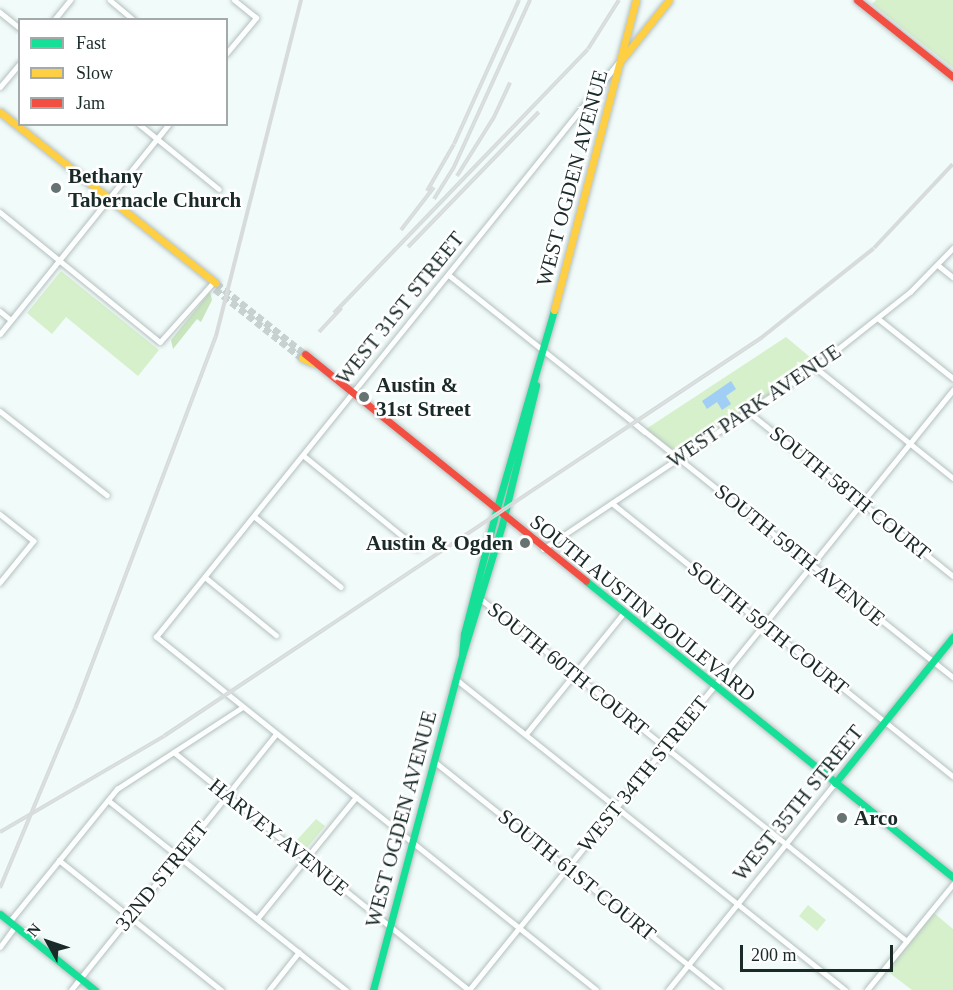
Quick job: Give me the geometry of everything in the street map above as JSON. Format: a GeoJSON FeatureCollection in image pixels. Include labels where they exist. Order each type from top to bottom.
{"type":"FeatureCollection","features":[{"type":"Feature","properties":{"kind":"main road","name":"WEST OGDEN AVENUE"},"geometry":{"type":"LineString","coordinates":[[462,656],[464,634],[496,511],[544,350],[636,0]]}},
{"type":"Feature","properties":{"kind":"main road","name":"WEST 31ST STREET"},"geometry":{"type":"LineString","coordinates":[[620,61],[669,0]]}},
{"type":"Feature","properties":{"kind":"main road"},"geometry":{"type":"LineString","coordinates":[[862,2],[953,77]]}},
{"type":"Feature","properties":{"kind":"main road"},"geometry":{"type":"LineString","coordinates":[[0,112],[212,284]]}},
{"type":"Feature","properties":{"kind":"main road","name":"SOUTH AUSTIN BOULEVARD"},"geometry":{"type":"LineString","coordinates":[[303,356],[623,614],[951,873]]}},
{"type":"Feature","properties":{"kind":"main road","name":"WEST OGDEN AVENUE"},"geometry":{"type":"LineString","coordinates":[[373,990],[462,656],[481,600],[504,517],[540,364]]}},
{"type":"Feature","properties":{"kind":"main road","name":"WEST 35TH STREET"},"geometry":{"type":"LineString","coordinates":[[835,783],[953,637]]}},
{"type":"Feature","properties":{"kind":"main road"},"geometry":{"type":"LineString","coordinates":[[0,914],[95,990]]}},
{"type":"Feature","properties":{"kind":"street"},"geometry":{"type":"LineString","coordinates":[[56,18],[70,0]]}},
{"type":"Feature","properties":{"kind":"street"},"geometry":{"type":"LineString","coordinates":[[110,0],[132,18]]}},
{"type":"Feature","properties":{"kind":"street"},"geometry":{"type":"LineString","coordinates":[[228,52],[256,18],[234,0]]}},
{"type":"Feature","properties":{"kind":"street"},"geometry":{"type":"LineString","coordinates":[[0,12],[18,26]]}},
{"type":"Feature","properties":{"kind":"street","name":"WEST 31ST STREET"},"geometry":{"type":"LineString","coordinates":[[243,707],[156,638],[620,61]]}},
{"type":"Feature","properties":{"kind":"street"},"geometry":{"type":"LineString","coordinates":[[0,87],[18,65]]}},
{"type":"Feature","properties":{"kind":"street"},"geometry":{"type":"LineString","coordinates":[[142,126],[219,189]]}},
{"type":"Feature","properties":{"kind":"street"},"geometry":{"type":"LineString","coordinates":[[0,334],[168,126]]}},
{"type":"Feature","properties":{"kind":"street"},"geometry":{"type":"LineString","coordinates":[[0,212],[164,342],[212,284]]}},
{"type":"Feature","properties":{"kind":"street","name":"WEST PARK AVENUE"},"geometry":{"type":"LineString","coordinates":[[543,549],[746,410],[815,367],[879,318],[938,265],[953,248]]}},
{"type":"Feature","properties":{"kind":"street"},"geometry":{"type":"LineString","coordinates":[[938,265],[953,277]]}},
{"type":"Feature","properties":{"kind":"street","name":"SOUTH 59TH AVENUE"},"geometry":{"type":"LineString","coordinates":[[449,275],[953,677]]}},
{"type":"Feature","properties":{"kind":"street"},"geometry":{"type":"LineString","coordinates":[[0,311],[11,320]]}},
{"type":"Feature","properties":{"kind":"street"},"geometry":{"type":"LineString","coordinates":[[879,318],[953,378]]}},
{"type":"Feature","properties":{"kind":"street"},"geometry":{"type":"LineString","coordinates":[[815,367],[953,478]]}},
{"type":"Feature","properties":{"kind":"street","name":"WEST 34TH STREET"},"geometry":{"type":"LineString","coordinates":[[469,990],[953,390]]}},
{"type":"Feature","properties":{"kind":"street","name":"SOUTH 58TH COURT"},"geometry":{"type":"LineString","coordinates":[[746,410],[953,576]]}},
{"type":"Feature","properties":{"kind":"street"},"geometry":{"type":"LineString","coordinates":[[0,411],[107,495]]}},
{"type":"Feature","properties":{"kind":"street"},"geometry":{"type":"LineString","coordinates":[[303,455],[417,548]]}},
{"type":"Feature","properties":{"kind":"street","name":"SOUTH 59TH COURT"},"geometry":{"type":"LineString","coordinates":[[612,503],[953,777]]}},
{"type":"Feature","properties":{"kind":"street"},"geometry":{"type":"LineString","coordinates":[[0,514],[33,541],[0,583]]}},
{"type":"Feature","properties":{"kind":"street"},"geometry":{"type":"LineString","coordinates":[[254,516],[341,586]]}},
{"type":"Feature","properties":{"kind":"street"},"geometry":{"type":"LineString","coordinates":[[205,578],[276,635]]}},
{"type":"Feature","properties":{"kind":"street","name":"SOUTH 60TH COURT"},"geometry":{"type":"LineString","coordinates":[[481,600],[907,941]]}},
{"type":"Feature","properties":{"kind":"street"},"geometry":{"type":"LineString","coordinates":[[526,734],[623,614]]}},
{"type":"Feature","properties":{"kind":"street"},"geometry":{"type":"LineString","coordinates":[[456,679],[845,990]]}},
{"type":"Feature","properties":{"kind":"street"},"geometry":{"type":"LineString","coordinates":[[0,948],[12,924],[59,860],[117,789],[243,707],[596,990]]}},
{"type":"Feature","properties":{"kind":"street","name":"32ND STREET"},"geometry":{"type":"LineString","coordinates":[[71,990],[276,734]]}},
{"type":"Feature","properties":{"kind":"street","name":"HARVEY AVENUE"},"geometry":{"type":"LineString","coordinates":[[174,752],[469,990]]}},
{"type":"Feature","properties":{"kind":"street","name":"SOUTH 61ST COURT"},"geometry":{"type":"LineString","coordinates":[[434,761],[720,990]]}},
{"type":"Feature","properties":{"kind":"street","name":"WEST 35TH STREET"},"geometry":{"type":"LineString","coordinates":[[668,990],[835,783]]}},
{"type":"Feature","properties":{"kind":"street"},"geometry":{"type":"LineString","coordinates":[[257,919],[356,797]]}},
{"type":"Feature","properties":{"kind":"street"},"geometry":{"type":"LineString","coordinates":[[108,800],[346,990]]}},
{"type":"Feature","properties":{"kind":"street"},"geometry":{"type":"LineString","coordinates":[[59,860],[221,990]]}},
{"type":"Feature","properties":{"kind":"street"},"geometry":{"type":"LineString","coordinates":[[867,990],[953,884]]}},
{"type":"Feature","properties":{"kind":"street"},"geometry":{"type":"LineString","coordinates":[[268,990],[299,952]]}},
{"type":"Feature","properties":{"kind":"green space"},"geometry":{"type":"Polygon","coordinates":[[[876,0],[953,0],[953,68],[872,4],[876,0]]]}},
{"type":"Feature","properties":{"kind":"green space"},"geometry":{"type":"Polygon","coordinates":[[[61,271],[159,350],[138,376],[66,317],[52,334],[27,313],[61,271]]]}},
{"type":"Feature","properties":{"kind":"green space"},"geometry":{"type":"Polygon","coordinates":[[[210,292],[212,300],[201,322],[197,319],[173,349],[171,340],[210,292]]]}},
{"type":"Feature","properties":{"kind":"green space"},"geometry":{"type":"Polygon","coordinates":[[[786,337],[817,363],[678,454],[646,429],[786,337]]]}},
{"type":"Feature","properties":{"kind":"green space"},"geometry":{"type":"Polygon","coordinates":[[[316,819],[325,826],[306,849],[296,841],[316,819]]]}},
{"type":"Feature","properties":{"kind":"green space"},"geometry":{"type":"Polygon","coordinates":[[[808,905],[826,920],[817,931],[799,916],[808,905]]]}},
{"type":"Feature","properties":{"kind":"green space"},"geometry":{"type":"Polygon","coordinates":[[[934,913],[953,929],[953,990],[912,990],[887,971],[934,913]]]}},
{"type":"Feature","properties":{"kind":"water"},"geometry":{"type":"Polygon","coordinates":[[[731,381],[736,389],[726,396],[731,404],[722,410],[717,402],[707,409],[702,401],[731,381]]]}},
{"type":"Feature","properties":{"kind":"tunnel"},"geometry":{"type":"LineString","coordinates":[[216,283],[305,354]]}},
{"type":"Feature","properties":{"kind":"tunnel"},"geometry":{"type":"LineString","coordinates":[[215,289],[302,358]]}},
{"type":"Feature","properties":{"kind":"railway"},"geometry":{"type":"LineString","coordinates":[[0,888],[75,709],[216,336],[301,0]]}},
{"type":"Feature","properties":{"kind":"railway"},"geometry":{"type":"LineString","coordinates":[[427,191],[454,144],[519,0]]}},
{"type":"Feature","properties":{"kind":"railway"},"geometry":{"type":"LineString","coordinates":[[434,199],[453,169],[530,0]]}},
{"type":"Feature","properties":{"kind":"railway"},"geometry":{"type":"LineString","coordinates":[[334,313],[588,49],[619,0]]}},
{"type":"Feature","properties":{"kind":"railway"},"geometry":{"type":"LineString","coordinates":[[457,176],[494,117],[510,83]]}},
{"type":"Feature","properties":{"kind":"railway"},"geometry":{"type":"LineString","coordinates":[[408,247],[539,112]]}},
{"type":"Feature","properties":{"kind":"railway"},"geometry":{"type":"LineString","coordinates":[[0,832],[164,736],[761,338],[874,248],[953,164]]}},
{"type":"Feature","properties":{"kind":"railway"},"geometry":{"type":"LineString","coordinates":[[401,230],[434,187]]}},
{"type":"Feature","properties":{"kind":"railway"},"geometry":{"type":"LineString","coordinates":[[319,332],[341,308]]}},
{"type":"Feature","properties":{"kind":"traffic: fast"},"geometry":{"type":"LineString","coordinates":[[462,656],[464,634],[496,511],[554,310]]}},
{"type":"Feature","properties":{"kind":"traffic: fast"},"geometry":{"type":"LineString","coordinates":[[373,990],[462,656],[502,525],[536,385]]}},
{"type":"Feature","properties":{"kind":"traffic: fast"},"geometry":{"type":"LineString","coordinates":[[586,581],[953,877]]}},
{"type":"Feature","properties":{"kind":"traffic: fast"},"geometry":{"type":"LineString","coordinates":[[835,783],[953,637]]}},
{"type":"Feature","properties":{"kind":"traffic: fast"},"geometry":{"type":"LineString","coordinates":[[0,914],[95,990]]}},
{"type":"Feature","properties":{"kind":"traffic: slow"},"geometry":{"type":"LineString","coordinates":[[554,310],[636,0]]}},
{"type":"Feature","properties":{"kind":"traffic: slow"},"geometry":{"type":"LineString","coordinates":[[622,59],[669,0]]}},
{"type":"Feature","properties":{"kind":"traffic: slow"},"geometry":{"type":"LineString","coordinates":[[0,112],[216,283]]}},
{"type":"Feature","properties":{"kind":"traffic: slow"},"geometry":{"type":"LineString","coordinates":[[302,358],[313,363]]}},
{"type":"Feature","properties":{"kind":"traffic: jam"},"geometry":{"type":"LineString","coordinates":[[857,0],[953,77]]}},
{"type":"Feature","properties":{"kind":"traffic: jam"},"geometry":{"type":"LineString","coordinates":[[305,354],[586,581]]}},
{"type":"Feature","properties":{"kind":"place","name":"Bethany Tabernacle Church"},"geometry":{"type":"Point","coordinates":[56,188]}},
{"type":"Feature","properties":{"kind":"place","name":"Austin & 31st Street"},"geometry":{"type":"Point","coordinates":[364,397]}},
{"type":"Feature","properties":{"kind":"place","name":"Austin & Ogden"},"geometry":{"type":"Point","coordinates":[525,543]}},
{"type":"Feature","properties":{"kind":"place","name":"Arco"},"geometry":{"type":"Point","coordinates":[842,818]}}]}
